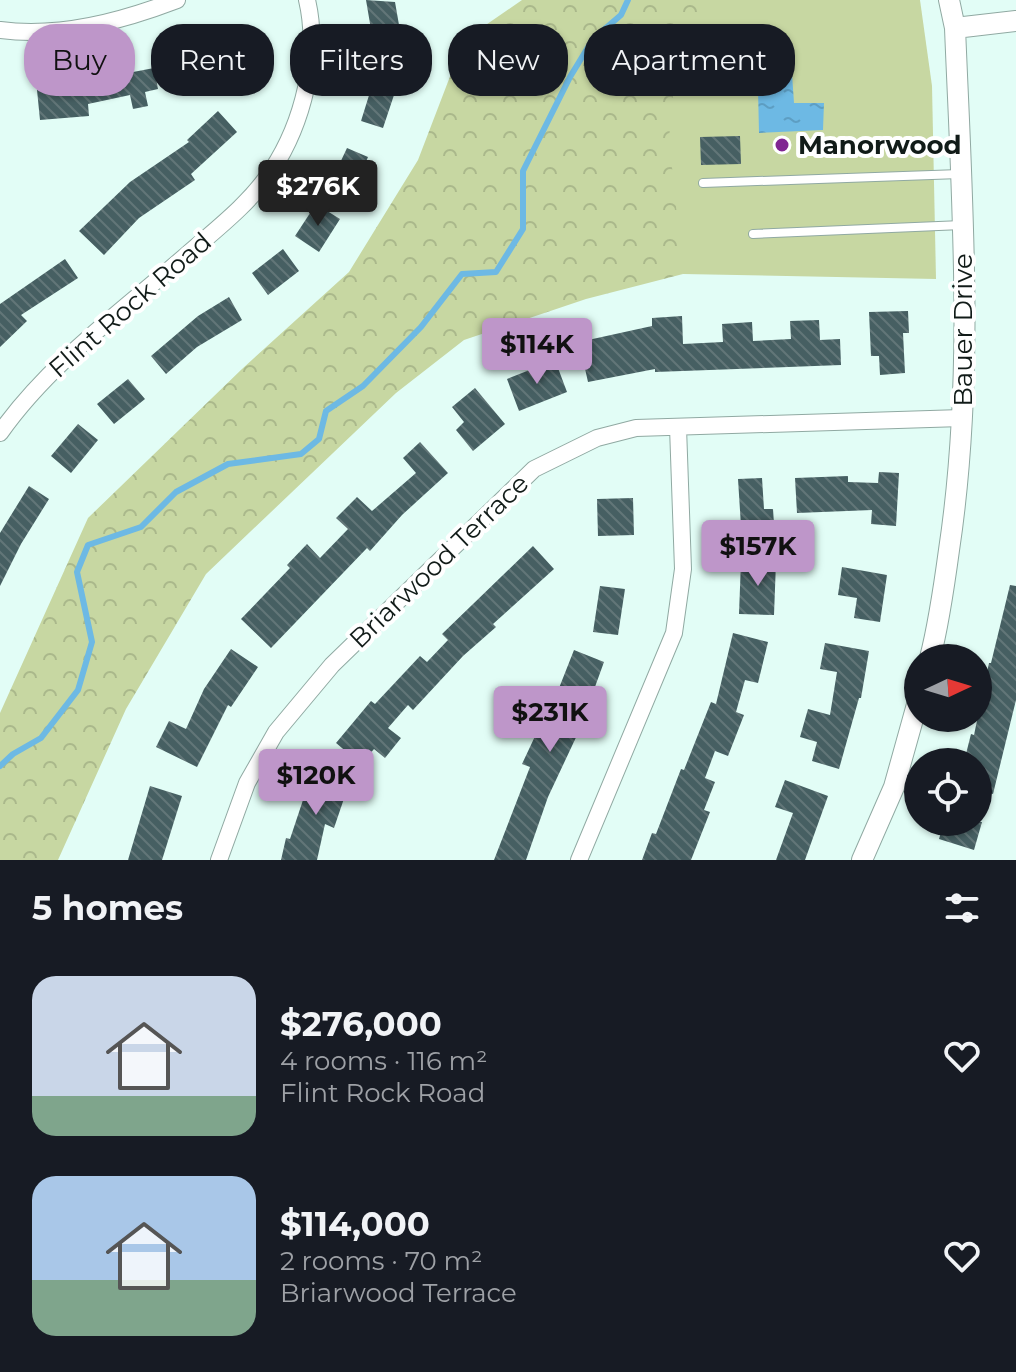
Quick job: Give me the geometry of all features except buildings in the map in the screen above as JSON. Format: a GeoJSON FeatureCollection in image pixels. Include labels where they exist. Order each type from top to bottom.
{"type":"FeatureCollection","features":[{"type":"Feature","properties":{"kind":"street"},"geometry":{"type":"LineString","coordinates":[[0,30],[71,30],[142,13],[177,0]]}},
{"type":"Feature","properties":{"kind":"street","name":"Flint Rock Road"},"geometry":{"type":"LineString","coordinates":[[0,433],[45,378],[240,208],[272,170],[296,124],[309,73],[311,17],[307,0]]}},
{"type":"Feature","properties":{"kind":"street","name":"Bauer Drive"},"geometry":{"type":"LineString","coordinates":[[934,644],[959,482],[962,418],[965,279],[955,28],[949,0]]}},
{"type":"Feature","properties":{"kind":"street"},"geometry":{"type":"LineString","coordinates":[[955,28],[1016,21]]}},
{"type":"Feature","properties":{"kind":"street","name":"Briarwood Terrace"},"geometry":{"type":"LineString","coordinates":[[219,860],[247,783],[276,732],[332,665],[534,469],[597,438],[636,428],[962,418]]}},
{"type":"Feature","properties":{"kind":"street"},"geometry":{"type":"LineString","coordinates":[[579,860],[674,633],[683,569],[678,427]]}},
{"type":"Feature","properties":{"kind":"street"},"geometry":{"type":"LineString","coordinates":[[862,860],[894,787],[909,732]]}},
{"type":"Feature","properties":{"kind":"lane"},"geometry":{"type":"LineString","coordinates":[[703,183],[961,174]]}},
{"type":"Feature","properties":{"kind":"lane"},"geometry":{"type":"LineString","coordinates":[[753,234],[963,225]]}},
{"type":"Feature","properties":{"kind":"green space"},"geometry":{"type":"Polygon","coordinates":[[[522,0],[709,0],[695,24],[584,24],[584,96],[673,96],[669,138],[683,274],[586,299],[464,340],[396,393],[206,574],[126,709],[58,860],[0,860],[0,713],[88,518],[242,369],[349,272],[418,160],[448,82],[448,96],[568,96],[568,24],[487,24],[522,0]]]}},
{"type":"Feature","properties":{"kind":"green space","name":"Manorwood"},"geometry":{"type":"Polygon","coordinates":[[[658,0],[920,0],[932,86],[936,279],[683,274],[631,204],[645,96],[795,96],[795,24],[655,24],[658,0]]]}},
{"type":"Feature","properties":{"kind":"water"},"geometry":{"type":"Polygon","coordinates":[[[758,96],[794,96],[794,103],[824,103],[823,130],[759,133],[758,96]]]}},
{"type":"Feature","properties":{"kind":"waterway"},"geometry":{"type":"LineString","coordinates":[[0,766],[13,754],[41,738],[78,690],[92,642],[77,572],[88,545],[141,527],[176,492],[228,464],[301,454],[319,439],[326,411],[363,386],[421,327],[462,274],[496,272],[523,229],[523,171],[570,77],[593,39],[621,15],[628,0]]}},
{"type":"Feature","properties":{"kind":"place","name":"Manorwood"},"geometry":{"type":"Point","coordinates":[782,145]}}]}
